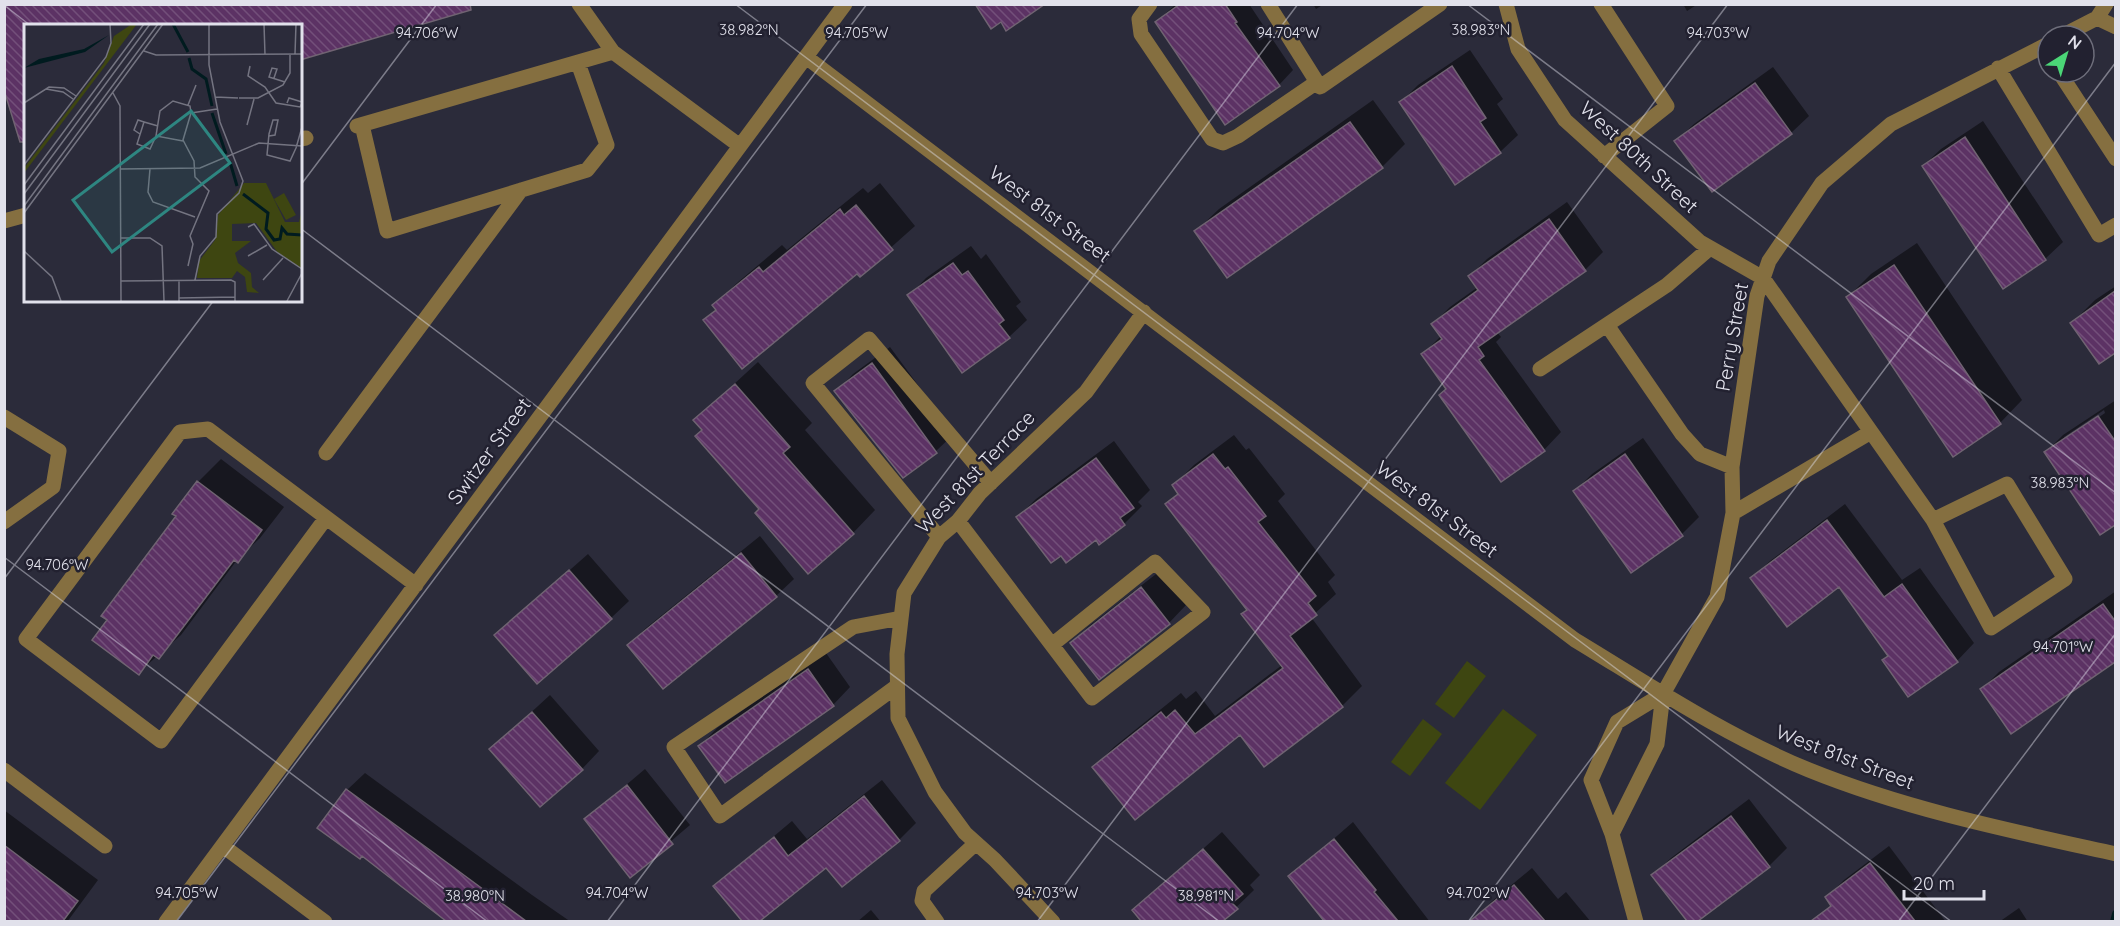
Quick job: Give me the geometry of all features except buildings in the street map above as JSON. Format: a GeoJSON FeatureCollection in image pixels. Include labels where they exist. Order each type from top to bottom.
{"type":"FeatureCollection","features":[{"type":"Feature","properties":{"kind":"street"},"geometry":{"type":"LineString","coordinates":[[579,4],[613,52],[740,146]]}},
{"type":"Feature","properties":{"kind":"street","name":"Switzer Street"},"geometry":{"type":"LineString","coordinates":[[166,921],[845,4]]}},
{"type":"Feature","properties":{"kind":"street"},"geometry":{"type":"LineString","coordinates":[[1150,4],[1139,19],[1141,34],[1212,140],[1223,143],[1238,136],[1317,82]]}},
{"type":"Feature","properties":{"kind":"street"},"geometry":{"type":"LineString","coordinates":[[1268,4],[1320,87],[1440,4]]}},
{"type":"Feature","properties":{"kind":"street","name":"West 80th Street"},"geometry":{"type":"LineString","coordinates":[[1506,4],[1518,49],[1565,120],[1710,248],[1763,278]]}},
{"type":"Feature","properties":{"kind":"street"},"geometry":{"type":"LineString","coordinates":[[1601,4],[1667,106],[1604,156]]}},
{"type":"Feature","properties":{"kind":"street"},"geometry":{"type":"LineString","coordinates":[[2085,24],[2097,18],[2106,4]]}},
{"type":"Feature","properties":{"kind":"street"},"geometry":{"type":"LineString","coordinates":[[2097,18],[2115,27]]}},
{"type":"Feature","properties":{"kind":"street"},"geometry":{"type":"LineString","coordinates":[[578,63],[607,144],[587,170],[387,231],[359,125],[613,52]]}},
{"type":"Feature","properties":{"kind":"street","name":"Perry Street"},"geometry":{"type":"LineString","coordinates":[[1612,834],[1657,744],[1663,694],[1718,597],[1733,513],[1732,467],[1757,296],[1769,261],[1822,183],[1891,123],[1998,68],[2036,52]]}},
{"type":"Feature","properties":{"kind":"street","name":"West 81st Street"},"geometry":{"type":"LineString","coordinates":[[806,57],[1575,640],[1663,694],[1718,727],[1808,769],[1897,802],[2115,854]]}},
{"type":"Feature","properties":{"kind":"street"},"geometry":{"type":"LineString","coordinates":[[1998,68],[2099,235],[2115,225]]}},
{"type":"Feature","properties":{"kind":"street"},"geometry":{"type":"LineString","coordinates":[[2067,84],[2115,159]]}},
{"type":"Feature","properties":{"kind":"street"},"geometry":{"type":"LineString","coordinates":[[326,453],[521,190]]}},
{"type":"Feature","properties":{"kind":"street"},"geometry":{"type":"LineString","coordinates":[[4,221],[24,216]]}},
{"type":"Feature","properties":{"kind":"street"},"geometry":{"type":"LineString","coordinates":[[1540,369],[1667,285],[1710,248]]}},
{"type":"Feature","properties":{"kind":"street"},"geometry":{"type":"LineString","coordinates":[[1763,278],[1933,520],[1991,628],[2065,579],[2007,484],[1933,520]]}},
{"type":"Feature","properties":{"kind":"street","name":"West 81st Terrace"},"geometry":{"type":"LineString","coordinates":[[1053,921],[965,833],[934,792],[898,718],[897,654],[904,594],[939,537],[958,521],[991,483],[1086,392],[1144,312]]}},
{"type":"Feature","properties":{"kind":"street"},"geometry":{"type":"LineString","coordinates":[[1607,325],[1682,434],[1700,454],[1732,467]]}},
{"type":"Feature","properties":{"kind":"street"},"geometry":{"type":"LineString","coordinates":[[939,537],[813,383],[869,339],[991,483]]}},
{"type":"Feature","properties":{"kind":"street"},"geometry":{"type":"LineString","coordinates":[[4,417],[59,451],[53,486],[4,522]]}},
{"type":"Feature","properties":{"kind":"street"},"geometry":{"type":"LineString","coordinates":[[326,518],[161,741],[26,639],[180,432],[208,429],[416,585]]}},
{"type":"Feature","properties":{"kind":"street"},"geometry":{"type":"LineString","coordinates":[[1733,513],[1871,432]]}},
{"type":"Feature","properties":{"kind":"street"},"geometry":{"type":"LineString","coordinates":[[958,521],[1092,698],[1203,612],[1155,562],[1053,644]]}},
{"type":"Feature","properties":{"kind":"street"},"geometry":{"type":"LineString","coordinates":[[897,686],[720,816],[674,747],[854,627],[901,618]]}},
{"type":"Feature","properties":{"kind":"street","name":"Perry Street"},"geometry":{"type":"LineString","coordinates":[[1636,921],[1612,834],[1591,780],[1617,722],[1663,694]]}},
{"type":"Feature","properties":{"kind":"street"},"geometry":{"type":"LineString","coordinates":[[4,770],[105,846]]}},
{"type":"Feature","properties":{"kind":"street"},"geometry":{"type":"LineString","coordinates":[[937,921],[922,901],[924,891],[976,843]]}},
{"type":"Feature","properties":{"kind":"street"},"geometry":{"type":"LineString","coordinates":[[223,846],[325,921]]}},
{"type":"Feature","properties":{"kind":"green space"},"geometry":{"type":"Polygon","coordinates":[[[1467,661],[1486,676],[1454,718],[1435,704],[1467,661]]]}},
{"type":"Feature","properties":{"kind":"green space"},"geometry":{"type":"Polygon","coordinates":[[[1503,709],[1537,735],[1480,810],[1445,783],[1503,709]]]}},
{"type":"Feature","properties":{"kind":"green space"},"geometry":{"type":"Polygon","coordinates":[[[1423,719],[1442,734],[1410,776],[1391,762],[1423,719]]]}},
{"type":"Feature","properties":{"kind":"waterway"},"geometry":{"type":"LineString","coordinates":[[2114,922],[2116,914]]}}]}
